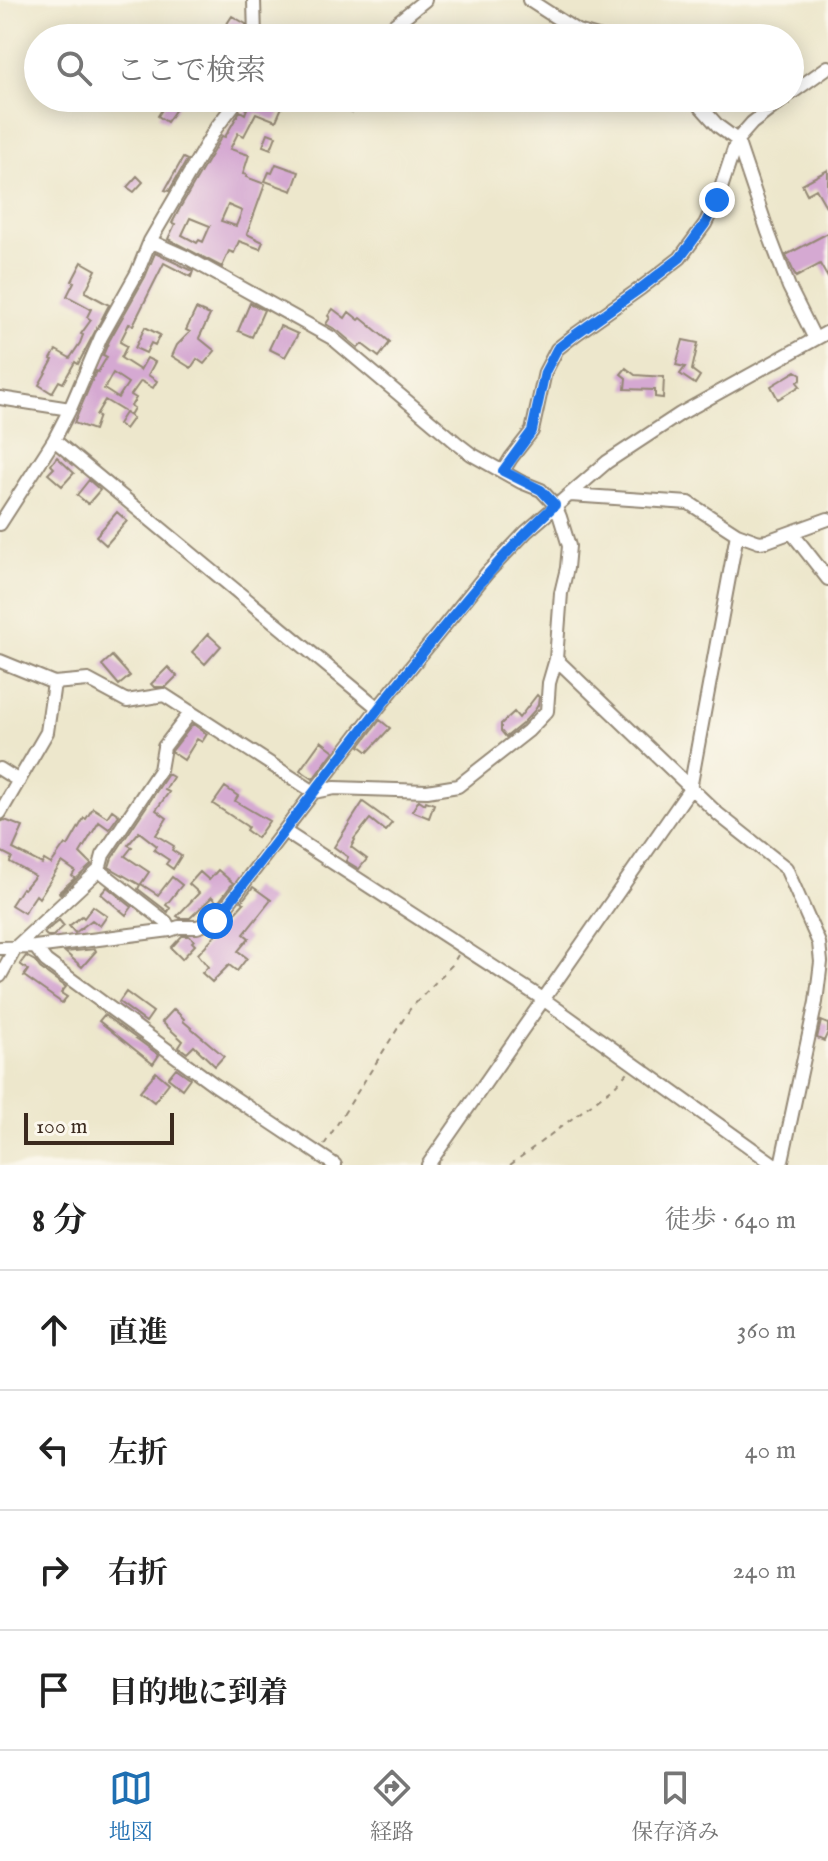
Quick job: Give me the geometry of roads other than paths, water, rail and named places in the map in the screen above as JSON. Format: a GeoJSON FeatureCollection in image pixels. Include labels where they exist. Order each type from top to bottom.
{"type":"FeatureCollection","features":[{"type":"Feature","properties":{"kind":"street"},"geometry":{"type":"LineString","coordinates":[[254,0],[255,24]]}},
{"type":"Feature","properties":{"kind":"street"},"geometry":{"type":"LineString","coordinates":[[395,24],[425,0]]}},
{"type":"Feature","properties":{"kind":"street"},"geometry":{"type":"LineString","coordinates":[[529,0],[566,24]]}},
{"type":"Feature","properties":{"kind":"street"},"geometry":{"type":"LineString","coordinates":[[804,84],[828,67]]}},
{"type":"Feature","properties":{"kind":"street"},"geometry":{"type":"LineString","coordinates":[[0,524],[54,440],[101,337],[137,273],[150,241],[228,112]]}},
{"type":"Feature","properties":{"kind":"street"},"geometry":{"type":"LineString","coordinates":[[706,112],[737,140],[789,287],[815,339]]}},
{"type":"Feature","properties":{"kind":"street"},"geometry":{"type":"LineString","coordinates":[[503,471],[532,431],[545,372],[557,349],[680,258],[705,224],[717,200],[737,140],[767,112]]}},
{"type":"Feature","properties":{"kind":"street"},"geometry":{"type":"LineString","coordinates":[[0,661],[54,683],[88,680],[127,701],[164,695],[314,792],[335,788],[427,791],[458,786],[528,731],[547,711],[569,546],[555,505],[541,490],[471,454],[332,338],[186,257],[150,241]]}},
{"type":"Feature","properties":{"kind":"street"},"geometry":{"type":"LineString","coordinates":[[0,948],[35,947],[197,927],[215,921],[378,708],[487,573],[526,532],[607,462],[680,414],[828,332]]}},
{"type":"Feature","properties":{"kind":"street"},"geometry":{"type":"LineString","coordinates":[[0,398],[70,409]]}},
{"type":"Feature","properties":{"kind":"street"},"geometry":{"type":"LineString","coordinates":[[54,440],[378,708]]}},
{"type":"Feature","properties":{"kind":"street"},"geometry":{"type":"LineString","coordinates":[[570,495],[689,503],[737,534],[759,542],[828,519]]}},
{"type":"Feature","properties":{"kind":"street"},"geometry":{"type":"LineString","coordinates":[[792,533],[828,579]]}},
{"type":"Feature","properties":{"kind":"street"},"geometry":{"type":"LineString","coordinates":[[428,1165],[690,789],[737,534]]}},
{"type":"Feature","properties":{"kind":"street"},"geometry":{"type":"LineString","coordinates":[[556,659],[690,789],[786,868],[819,943],[821,962],[816,1002],[781,1165]]}},
{"type":"Feature","properties":{"kind":"street"},"geometry":{"type":"LineString","coordinates":[[0,813],[47,732],[54,683]]}},
{"type":"Feature","properties":{"kind":"street"},"geometry":{"type":"LineString","coordinates":[[0,976],[16,947],[99,870],[103,855],[160,770],[164,747],[191,712]]}},
{"type":"Feature","properties":{"kind":"street"},"geometry":{"type":"LineString","coordinates":[[0,769],[19,781]]}},
{"type":"Feature","properties":{"kind":"street"},"geometry":{"type":"LineString","coordinates":[[284,831],[543,999],[775,1165]]}},
{"type":"Feature","properties":{"kind":"street"},"geometry":{"type":"LineString","coordinates":[[99,870],[166,922],[170,930]]}},
{"type":"Feature","properties":{"kind":"street"},"geometry":{"type":"LineString","coordinates":[[35,947],[46,961],[215,1085],[335,1165]]}}]}
